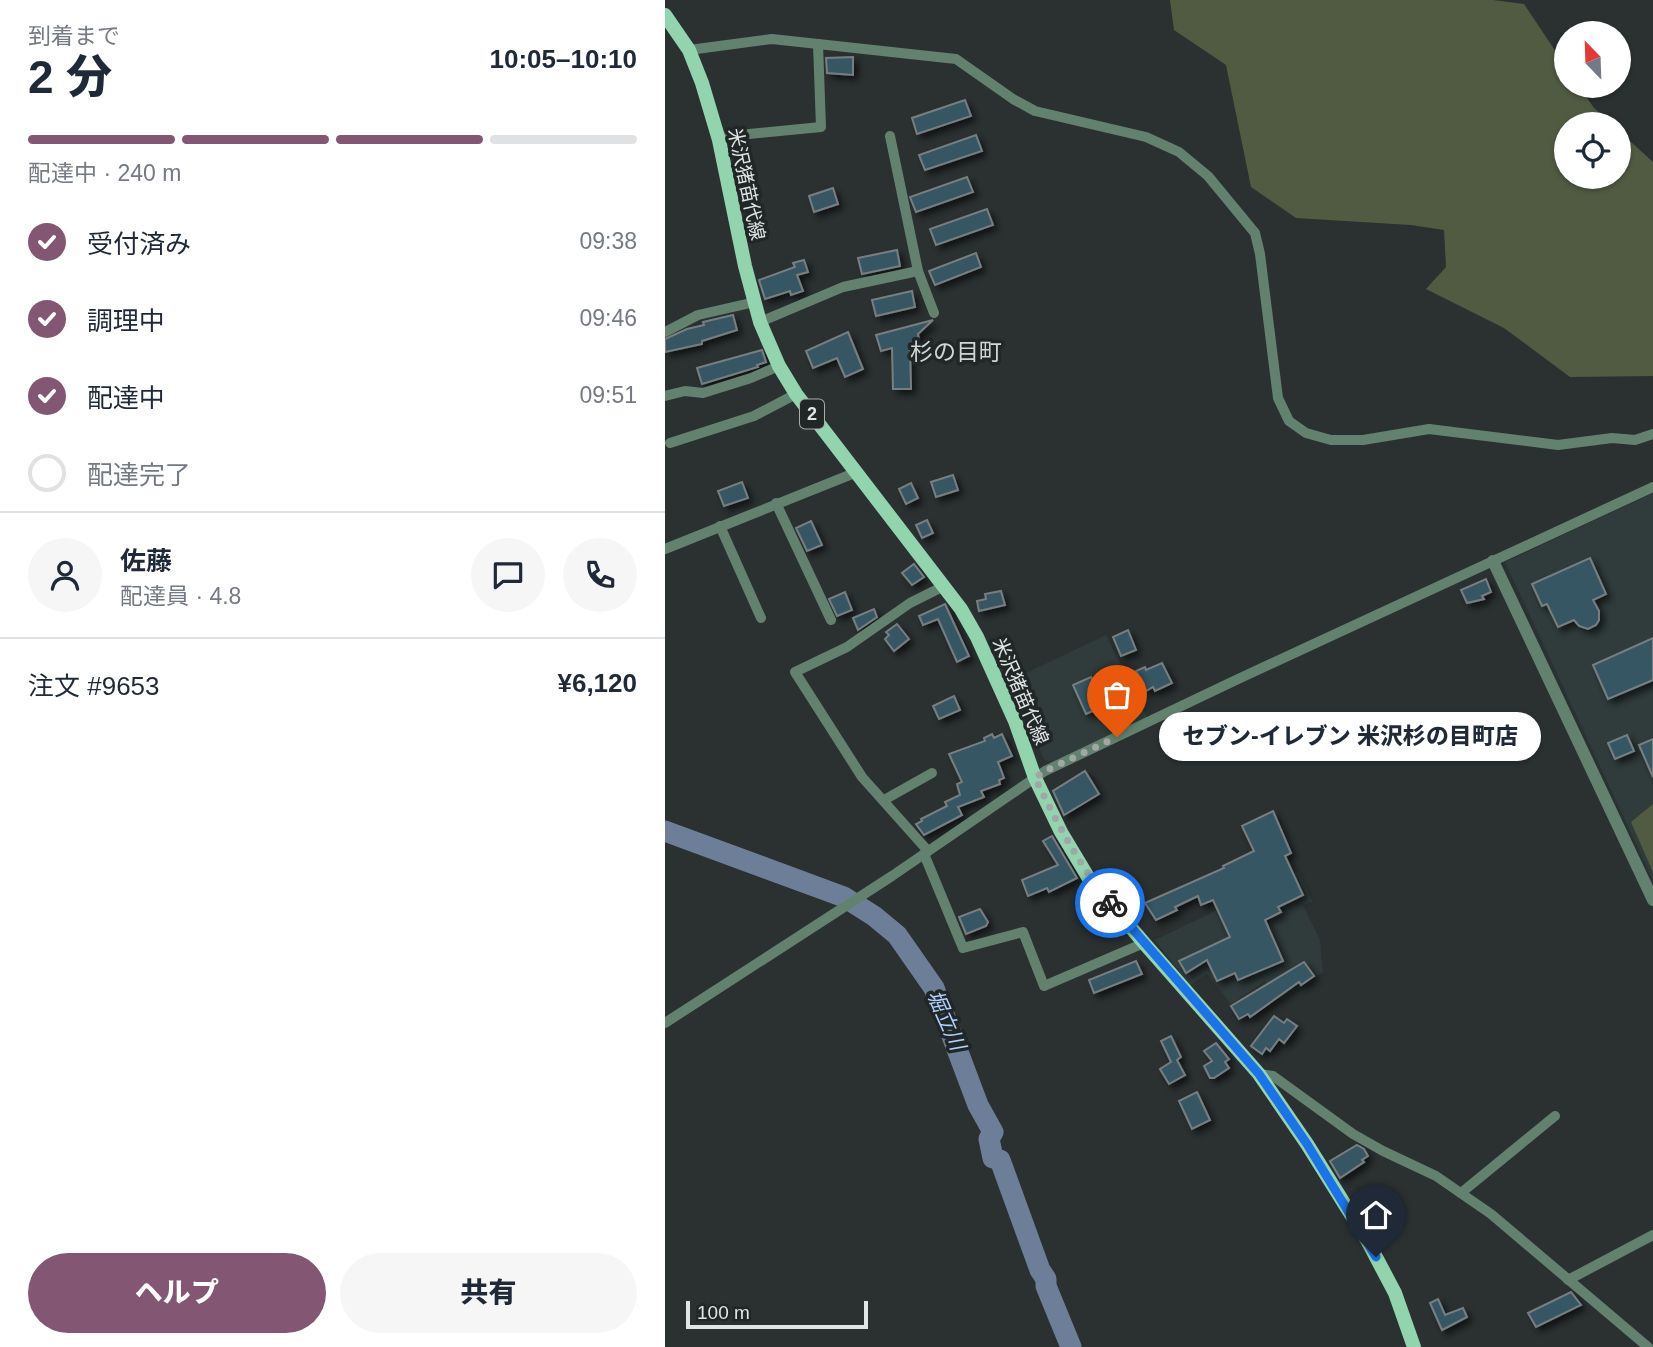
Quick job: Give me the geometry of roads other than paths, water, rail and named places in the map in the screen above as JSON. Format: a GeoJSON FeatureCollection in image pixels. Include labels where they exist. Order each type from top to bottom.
{"type":"FeatureCollection","features":[{"type":"Feature","properties":{"kind":"main road","name":"米沢猪苗代線"},"geometry":{"type":"LineString","coordinates":[[665,15],[689,50],[702,83],[719,137],[760,322],[779,366],[796,394],[944,586],[977,637],[1015,721],[1035,778],[1061,832],[1088,877],[1259,1074],[1307,1144],[1367,1240],[1395,1293],[1414,1347]]}},
{"type":"Feature","properties":{"kind":"street"},"geometry":{"type":"LineString","coordinates":[[689,50],[772,39],[956,59],[1035,111],[1146,137],[1179,152],[1208,176],[1255,233],[1278,398],[1289,421],[1306,433],[1331,440],[1363,440],[1429,429],[1558,445],[1612,438],[1635,440],[1653,434]]}},
{"type":"Feature","properties":{"kind":"street"},"geometry":{"type":"LineString","coordinates":[[719,137],[821,127],[818,44]]}},
{"type":"Feature","properties":{"kind":"street"},"geometry":{"type":"LineString","coordinates":[[890,136],[918,271],[934,313]]}},
{"type":"Feature","properties":{"kind":"street"},"geometry":{"type":"LineString","coordinates":[[760,322],[843,287],[918,271]]}},
{"type":"Feature","properties":{"kind":"street"},"geometry":{"type":"LineString","coordinates":[[665,332],[698,315],[755,302]]}},
{"type":"Feature","properties":{"kind":"street"},"geometry":{"type":"LineString","coordinates":[[665,396],[685,391],[703,393],[779,366]]}},
{"type":"Feature","properties":{"kind":"street"},"geometry":{"type":"LineString","coordinates":[[670,443],[754,416],[796,394]]}},
{"type":"Feature","properties":{"kind":"street"},"geometry":{"type":"LineString","coordinates":[[665,549],[857,472]]}},
{"type":"Feature","properties":{"kind":"street"},"geometry":{"type":"LineString","coordinates":[[665,1023],[926,853],[1045,771],[1653,487]]}},
{"type":"Feature","properties":{"kind":"street"},"geometry":{"type":"LineString","coordinates":[[776,503],[831,620]]}},
{"type":"Feature","properties":{"kind":"street"},"geometry":{"type":"LineString","coordinates":[[720,526],[761,618]]}},
{"type":"Feature","properties":{"kind":"street"},"geometry":{"type":"LineString","coordinates":[[1493,561],[1653,900]]}},
{"type":"Feature","properties":{"kind":"street"},"geometry":{"type":"LineString","coordinates":[[944,586],[910,603],[847,647],[795,672],[862,776],[926,853],[963,948],[1023,932],[1044,986],[1144,943]]}},
{"type":"Feature","properties":{"kind":"street"},"geometry":{"type":"LineString","coordinates":[[884,800],[932,773]]}},
{"type":"Feature","properties":{"kind":"street"},"geometry":{"type":"LineString","coordinates":[[1259,1074],[1273,1076],[1353,1134],[1383,1152],[1436,1176],[1491,1214],[1648,1347]]}},
{"type":"Feature","properties":{"kind":"street"},"geometry":{"type":"LineString","coordinates":[[1461,1193],[1555,1116]]}},
{"type":"Feature","properties":{"kind":"street"},"geometry":{"type":"LineString","coordinates":[[1568,1280],[1653,1235]]}},
{"type":"Feature","properties":{"kind":"waterway","name":"堀立川"},"geometry":{"type":"LineString","coordinates":[[665,831],[844,897],[897,935],[934,988],[978,1105],[993,1132],[989,1139],[993,1158],[1000,1160],[1071,1347]]}},
{"type":"Feature","properties":{"kind":"place","name":"セブン-イレブン 米沢杉の目町店"},"geometry":{"type":"Point","coordinates":[1117,737]}},
{"type":"Feature","properties":{"kind":"district","name":"杉の目町"},"geometry":{"type":"Point","coordinates":[956,352]}}]}
